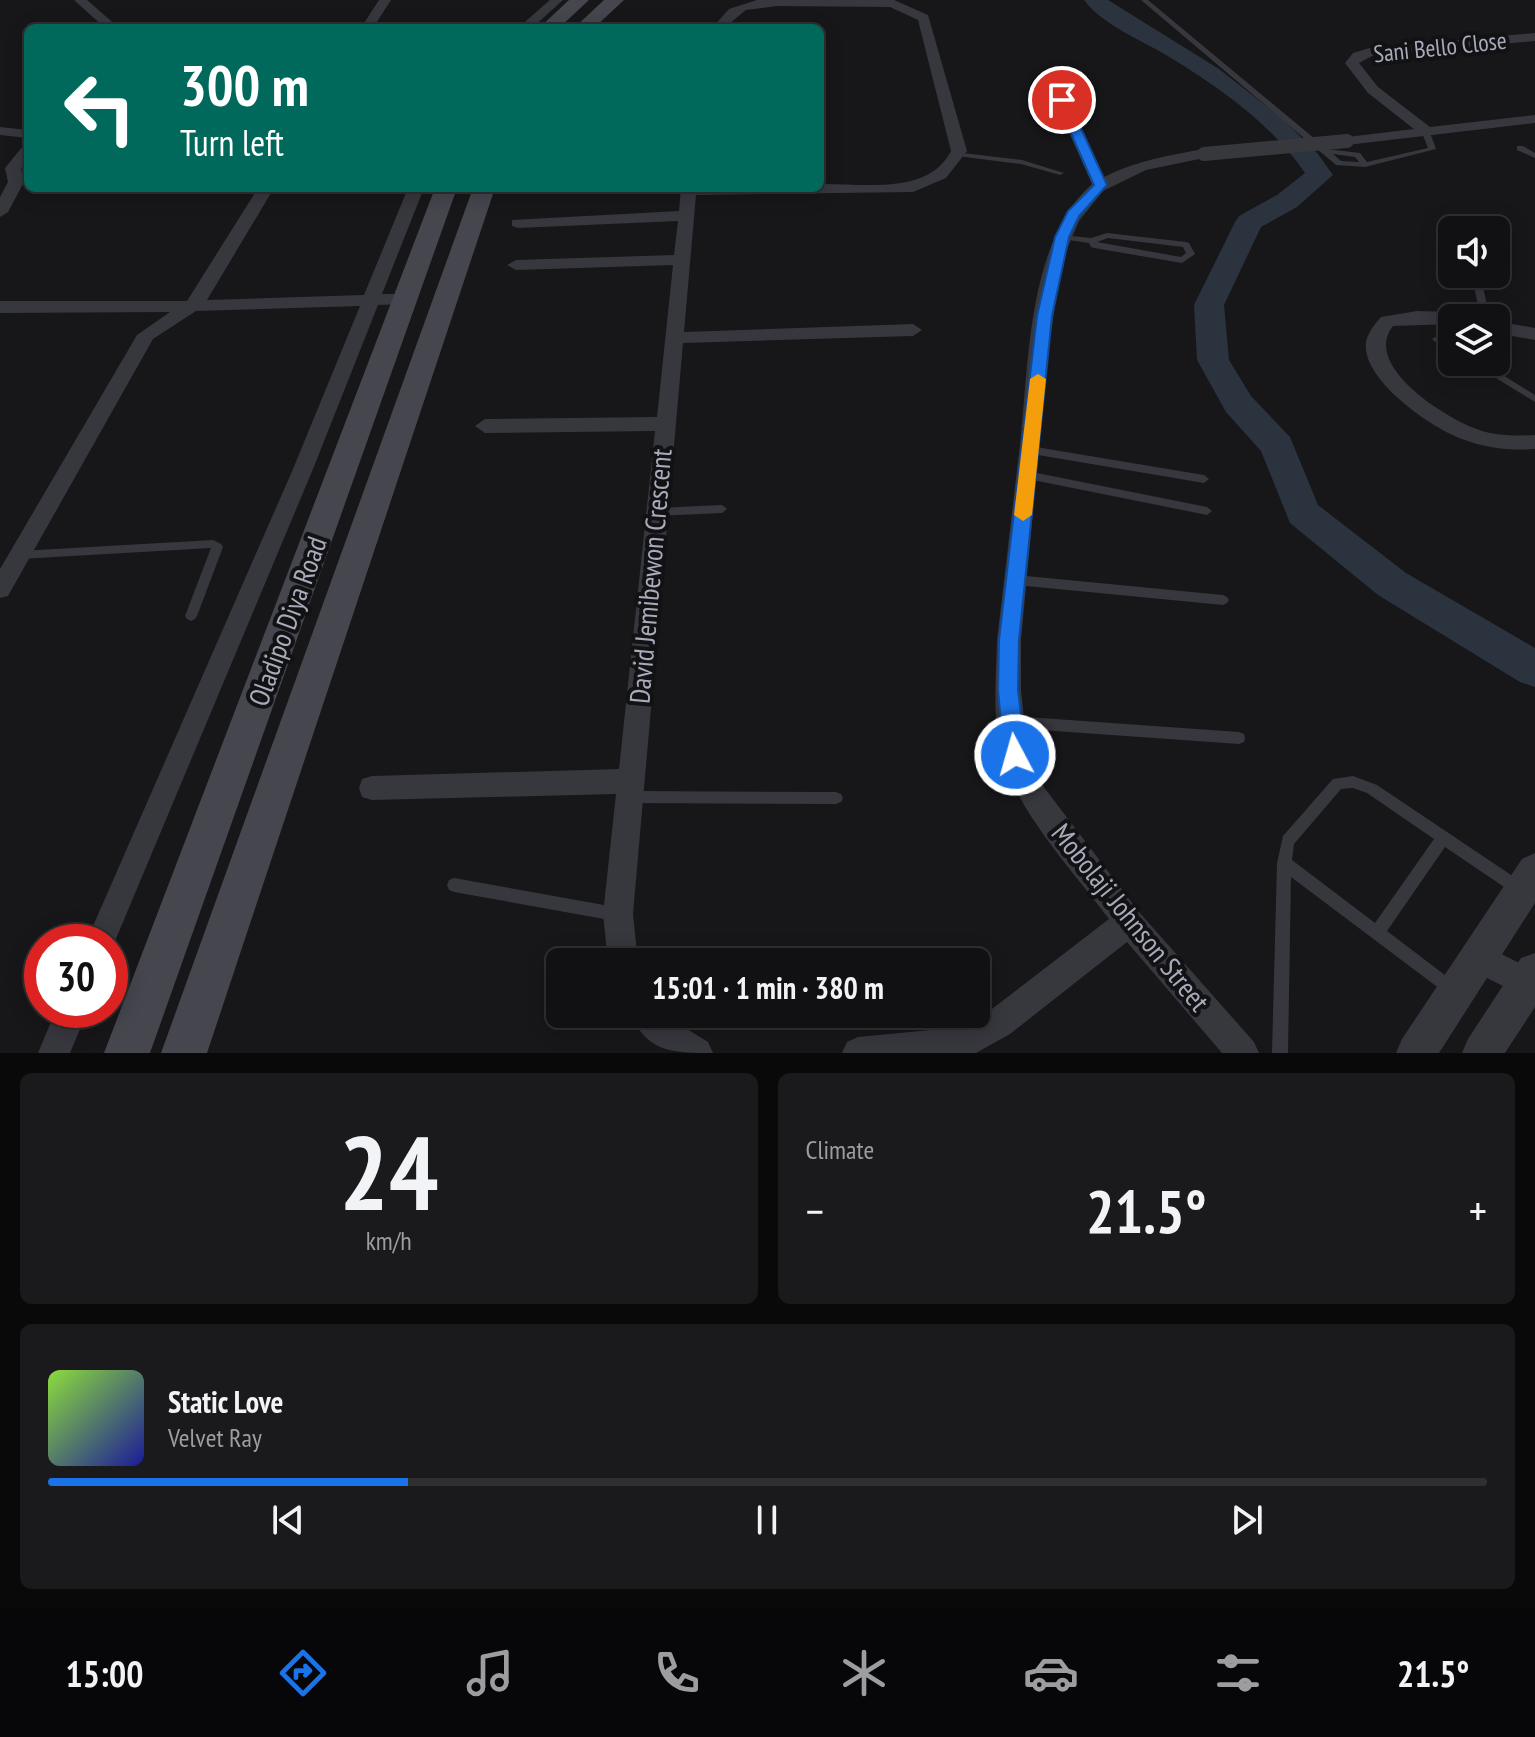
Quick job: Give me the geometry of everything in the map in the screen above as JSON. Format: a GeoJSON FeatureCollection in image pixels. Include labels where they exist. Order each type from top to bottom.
{"type":"FeatureCollection","features":[{"type":"Feature","properties":{"kind":"main road"},"geometry":{"type":"LineString","coordinates":[[553,24],[580,0]]}},
{"type":"Feature","properties":{"kind":"main road"},"geometry":{"type":"LineString","coordinates":[[588,24],[615,0]]}},
{"type":"Feature","properties":{"kind":"main road","name":"Oladipo Diya Road"},"geometry":{"type":"LineString","coordinates":[[127,1053],[445,192]]}},
{"type":"Feature","properties":{"kind":"main road","name":"Oladipo Diya Road"},"geometry":{"type":"LineString","coordinates":[[184,1053],[483,192]]}},
{"type":"Feature","properties":{"kind":"street"},"geometry":{"type":"LineString","coordinates":[[80,0],[108,24]]}},
{"type":"Feature","properties":{"kind":"street"},"geometry":{"type":"LineString","coordinates":[[370,24],[385,0]]}},
{"type":"Feature","properties":{"kind":"street"},"geometry":{"type":"LineString","coordinates":[[529,24],[557,0]]}},
{"type":"Feature","properties":{"kind":"street"},"geometry":{"type":"LineString","coordinates":[[721,24],[726,16],[754,2],[777,0],[863,0],[910,9],[924,18],[959,151],[957,154]]}},
{"type":"Feature","properties":{"kind":"street","name":"Sani Bello Close"},"geometry":{"type":"LineString","coordinates":[[1425,130],[1364,81],[1352,63],[1358,56],[1370,52],[1535,37]]}},
{"type":"Feature","properties":{"kind":"street"},"geometry":{"type":"LineString","coordinates":[[1049,72],[1100,185]]}},
{"type":"Feature","properties":{"kind":"street"},"geometry":{"type":"LineString","coordinates":[[1425,130],[1535,119]]}},
{"type":"Feature","properties":{"kind":"street","name":"Mobolaji Johnson Street"},"geometry":{"type":"LineString","coordinates":[[1243,1053],[1129,922],[1033,795],[1015,755],[1008,690],[1009,640],[1044,316],[1062,237],[1073,214],[1100,185],[1169,160],[1204,154],[1347,141],[1425,130]]}},
{"type":"Feature","properties":{"kind":"street"},"geometry":{"type":"LineString","coordinates":[[0,131],[24,134]]}},
{"type":"Feature","properties":{"kind":"street"},"geometry":{"type":"LineString","coordinates":[[0,212],[16,182],[13,168],[24,154]]}},
{"type":"Feature","properties":{"kind":"street","name":"David Jemibewon Crescent"},"geometry":{"type":"LineString","coordinates":[[824,188],[913,187],[937,180],[952,166],[957,154]]}},
{"type":"Feature","properties":{"kind":"street"},"geometry":{"type":"LineString","coordinates":[[0,589],[146,335],[159,323],[192,306],[263,192]]}},
{"type":"Feature","properties":{"kind":"street"},"geometry":{"type":"LineString","coordinates":[[109,924],[303,469],[414,192]]}},
{"type":"Feature","properties":{"kind":"street","name":"David Jemibewon Crescent"},"geometry":{"type":"LineString","coordinates":[[622,948],[618,914],[689,192]]}},
{"type":"Feature","properties":{"kind":"street"},"geometry":{"type":"LineString","coordinates":[[518,223],[686,216]]}},
{"type":"Feature","properties":{"kind":"street"},"geometry":{"type":"LineString","coordinates":[[516,265],[681,260]]}},
{"type":"Feature","properties":{"kind":"street"},"geometry":{"type":"LineString","coordinates":[[0,307],[192,306],[407,299]]}},
{"type":"Feature","properties":{"kind":"street"},"geometry":{"type":"LineString","coordinates":[[1438,318],[1387,321],[1377,334],[1375,352],[1389,377],[1445,423],[1484,438],[1535,442]]}},
{"type":"Feature","properties":{"kind":"street"},"geometry":{"type":"LineString","coordinates":[[672,338],[913,330]]}},
{"type":"Feature","properties":{"kind":"street"},"geometry":{"type":"LineString","coordinates":[[1510,330],[1535,334]]}},
{"type":"Feature","properties":{"kind":"street"},"geometry":{"type":"LineString","coordinates":[[485,426],[664,424]]}},
{"type":"Feature","properties":{"kind":"street"},"geometry":{"type":"LineString","coordinates":[[372,788],[630,789]]}},
{"type":"Feature","properties":{"kind":"street"},"geometry":{"type":"LineString","coordinates":[[1416,1053],[1528,881]]}},
{"type":"Feature","properties":{"kind":"street"},"geometry":{"type":"LineString","coordinates":[[858,1053],[965,1042],[999,1023],[1129,922]]}},
{"type":"Feature","properties":{"kind":"street"},"geometry":{"type":"LineString","coordinates":[[1478,957],[1532,981],[1482,1053]]}},
{"type":"Feature","properties":{"kind":"street"},"geometry":{"type":"LineString","coordinates":[[54,1053],[64,1028]]}},
{"type":"Feature","properties":{"kind":"street"},"geometry":{"type":"LineString","coordinates":[[657,1028],[697,1053]]}},
{"type":"Feature","properties":{"kind":"lane"},"geometry":{"type":"LineString","coordinates":[[1144,0],[1343,164],[1365,165],[1432,149],[1425,130]]}},
{"type":"Feature","properties":{"kind":"lane"},"geometry":{"type":"LineString","coordinates":[[1520,148],[1535,156]]}},
{"type":"Feature","properties":{"kind":"lane"},"geometry":{"type":"LineString","coordinates":[[1324,151],[1357,155],[1365,165]]}},
{"type":"Feature","properties":{"kind":"lane"},"geometry":{"type":"LineString","coordinates":[[957,154],[1022,162],[1060,173]]}},
{"type":"Feature","properties":{"kind":"lane"},"geometry":{"type":"LineString","coordinates":[[1062,237],[1092,241],[1102,248],[1173,259],[1186,259],[1191,254],[1186,245],[1176,243],[1107,235],[1097,236],[1092,241]]}},
{"type":"Feature","properties":{"kind":"lane"},"geometry":{"type":"LineString","coordinates":[[1498,376],[1535,399]]}},
{"type":"Feature","properties":{"kind":"lane"},"geometry":{"type":"LineString","coordinates":[[1030,450],[1204,479]]}},
{"type":"Feature","properties":{"kind":"lane"},"geometry":{"type":"LineString","coordinates":[[1027,475],[1207,511]]}},
{"type":"Feature","properties":{"kind":"lane"},"geometry":{"type":"LineString","coordinates":[[656,512],[722,509]]}},
{"type":"Feature","properties":{"kind":"lane"},"geometry":{"type":"LineString","coordinates":[[19,555],[213,544],[217,547],[191,616]]}},
{"type":"Feature","properties":{"kind":"lane"},"geometry":{"type":"LineString","coordinates":[[1015,580],[1223,600]]}},
{"type":"Feature","properties":{"kind":"lane"},"geometry":{"type":"LineString","coordinates":[[1012,722],[1239,738]]}},
{"type":"Feature","properties":{"kind":"lane"},"geometry":{"type":"LineString","coordinates":[[1280,1053],[1286,885],[1284,863],[1288,841],[1338,783],[1353,782],[1372,789],[1443,838],[1528,881]]}},
{"type":"Feature","properties":{"kind":"lane"},"geometry":{"type":"LineString","coordinates":[[630,789],[836,798]]}},
{"type":"Feature","properties":{"kind":"lane"},"geometry":{"type":"LineString","coordinates":[[1377,933],[1443,838]]}},
{"type":"Feature","properties":{"kind":"lane"},"geometry":{"type":"LineString","coordinates":[[1284,863],[1456,993]]}},
{"type":"Feature","properties":{"kind":"lane"},"geometry":{"type":"LineString","coordinates":[[454,885],[618,914]]}},
{"type":"Feature","properties":{"kind":"waterway"},"geometry":{"type":"LineString","coordinates":[[1095,0],[1232,90],[1275,124],[1320,175],[1287,201],[1249,222],[1209,305],[1213,360],[1238,404],[1277,446],[1303,513],[1392,584],[1535,669]]}},
{"type":"Feature","properties":{"kind":"slow traffic"},"geometry":{"type":"LineString","coordinates":[[1023,515],[1038,379]]}},
{"type":"Feature","properties":{"kind":"route"},"geometry":{"type":"LineString","coordinates":[[1015,755],[1008,690],[1009,640],[1044,316],[1062,237],[1073,214],[1100,185],[1062,100]]}}]}
